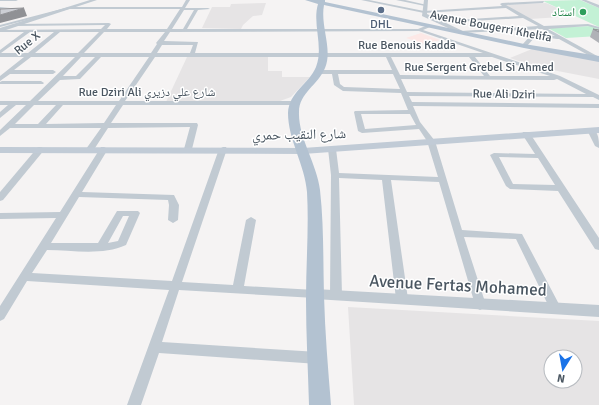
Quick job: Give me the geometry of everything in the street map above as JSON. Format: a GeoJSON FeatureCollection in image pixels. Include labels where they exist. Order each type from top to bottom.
{"type":"FeatureCollection","features":[{"type":"Feature","properties":{"kind":"main road","name":"Avenue Bougerri Khelifa"},"geometry":{"type":"LineString","coordinates":[[317,1],[524,46],[599,59]]}},
{"type":"Feature","properties":{"kind":"main road"},"geometry":{"type":"LineString","coordinates":[[317,1],[322,62],[318,72],[295,103],[295,122],[303,150],[307,156],[314,195],[315,294],[320,405]]}},
{"type":"Feature","properties":{"kind":"main road","name":"شارع النقيب حمري"},"geometry":{"type":"LineString","coordinates":[[0,150],[303,150],[595,130]]}},
{"type":"Feature","properties":{"kind":"street"},"geometry":{"type":"LineString","coordinates":[[0,0],[16,0]]}},
{"type":"Feature","properties":{"kind":"street"},"geometry":{"type":"LineString","coordinates":[[90,149],[153,56],[167,31],[188,0]]}},
{"type":"Feature","properties":{"kind":"street"},"geometry":{"type":"LineString","coordinates":[[363,0],[424,12],[504,6],[520,2],[543,2]]}},
{"type":"Feature","properties":{"kind":"street"},"geometry":{"type":"LineString","coordinates":[[398,0],[426,3],[424,12]]}},
{"type":"Feature","properties":{"kind":"street"},"geometry":{"type":"LineString","coordinates":[[583,0],[599,7]]}},
{"type":"Feature","properties":{"kind":"street"},"geometry":{"type":"LineString","coordinates":[[1,28],[17,25],[92,1]]}},
{"type":"Feature","properties":{"kind":"street"},"geometry":{"type":"LineString","coordinates":[[504,6],[599,59]]}},
{"type":"Feature","properties":{"kind":"street"},"geometry":{"type":"LineString","coordinates":[[0,8],[8,8]]}},
{"type":"Feature","properties":{"kind":"street"},"geometry":{"type":"LineString","coordinates":[[1,28],[57,10],[69,8],[208,8]]}},
{"type":"Feature","properties":{"kind":"street"},"geometry":{"type":"LineString","coordinates":[[184,31],[197,9]]}},
{"type":"Feature","properties":{"kind":"street"},"geometry":{"type":"LineString","coordinates":[[465,10],[495,30]]}},
{"type":"Feature","properties":{"kind":"street"},"geometry":{"type":"LineString","coordinates":[[424,12],[424,14],[438,22],[462,33],[505,29],[591,25],[599,28]]}},
{"type":"Feature","properties":{"kind":"street"},"geometry":{"type":"LineString","coordinates":[[438,22],[523,17]]}},
{"type":"Feature","properties":{"kind":"street","name":"Rue X"},"geometry":{"type":"LineString","coordinates":[[1,81],[10,70],[68,24]]}},
{"type":"Feature","properties":{"kind":"street"},"geometry":{"type":"LineString","coordinates":[[0,134],[58,78],[109,24],[17,25]]}},
{"type":"Feature","properties":{"kind":"street"},"geometry":{"type":"LineString","coordinates":[[419,30],[428,26]]}},
{"type":"Feature","properties":{"kind":"street"},"geometry":{"type":"LineString","coordinates":[[1,28],[29,31],[419,30],[560,78],[597,97]]}},
{"type":"Feature","properties":{"kind":"street"},"geometry":{"type":"LineString","coordinates":[[505,29],[564,40]]}},
{"type":"Feature","properties":{"kind":"street"},"geometry":{"type":"LineString","coordinates":[[0,52],[29,31]]}},
{"type":"Feature","properties":{"kind":"street"},"geometry":{"type":"LineString","coordinates":[[524,46],[534,35]]}},
{"type":"Feature","properties":{"kind":"street"},"geometry":{"type":"LineString","coordinates":[[160,43],[196,43],[192,55]]}},
{"type":"Feature","properties":{"kind":"street","name":"Rue Benouis Kadda"},"geometry":{"type":"LineString","coordinates":[[0,55],[492,55]]}},
{"type":"Feature","properties":{"kind":"street"},"geometry":{"type":"LineString","coordinates":[[58,78],[78,78],[100,55]]}},
{"type":"Feature","properties":{"kind":"street"},"geometry":{"type":"LineString","coordinates":[[388,55],[408,104],[431,141],[480,305]]}},
{"type":"Feature","properties":{"kind":"street"},"geometry":{"type":"LineString","coordinates":[[471,55],[489,78]]}},
{"type":"Feature","properties":{"kind":"street"},"geometry":{"type":"LineString","coordinates":[[0,68],[35,72],[53,72]]}},
{"type":"Feature","properties":{"kind":"street"},"geometry":{"type":"LineString","coordinates":[[23,83],[35,72]]}},
{"type":"Feature","properties":{"kind":"street","name":"Rue Sergent Grebel Si Ahmed"},"geometry":{"type":"LineString","coordinates":[[318,72],[489,78],[560,78]]}},
{"type":"Feature","properties":{"kind":"street"},"geometry":{"type":"LineString","coordinates":[[335,72],[337,85],[343,89],[597,97]]}},
{"type":"Feature","properties":{"kind":"street"},"geometry":{"type":"LineString","coordinates":[[1,81],[41,83]]}},
{"type":"Feature","properties":{"kind":"street","name":"Rue Dziri Ali شارع علي دزيري"},"geometry":{"type":"LineString","coordinates":[[0,103],[295,103]]}},
{"type":"Feature","properties":{"kind":"street"},"geometry":{"type":"LineString","coordinates":[[0,116],[14,103]]}},
{"type":"Feature","properties":{"kind":"street"},"geometry":{"type":"LineString","coordinates":[[40,126],[61,103]]}},
{"type":"Feature","properties":{"kind":"street","name":"Rue Ali Dziri"},"geometry":{"type":"LineString","coordinates":[[408,104],[599,106]]}},
{"type":"Feature","properties":{"kind":"street"},"geometry":{"type":"LineString","coordinates":[[412,112],[357,112],[362,131],[421,127]]}},
{"type":"Feature","properties":{"kind":"street"},"geometry":{"type":"LineString","coordinates":[[8,126],[194,125],[188,149]]}},
{"type":"Feature","properties":{"kind":"street"},"geometry":{"type":"LineString","coordinates":[[595,130],[599,146]]}},
{"type":"Feature","properties":{"kind":"street"},"geometry":{"type":"LineString","coordinates":[[526,134],[599,246]]}},
{"type":"Feature","properties":{"kind":"street"},"geometry":{"type":"LineString","coordinates":[[0,198],[41,149]]}},
{"type":"Feature","properties":{"kind":"street"},"geometry":{"type":"LineString","coordinates":[[0,315],[104,149]]}},
{"type":"Feature","properties":{"kind":"street"},"geometry":{"type":"LineString","coordinates":[[134,405],[223,149]]}},
{"type":"Feature","properties":{"kind":"street"},"geometry":{"type":"LineString","coordinates":[[332,149],[335,175],[336,295]]}},
{"type":"Feature","properties":{"kind":"street"},"geometry":{"type":"LineString","coordinates":[[541,156],[494,154],[510,186],[561,188]]}},
{"type":"Feature","properties":{"kind":"street"},"geometry":{"type":"LineString","coordinates":[[335,175],[442,180]]}},
{"type":"Feature","properties":{"kind":"street"},"geometry":{"type":"LineString","coordinates":[[386,177],[402,299]]}},
{"type":"Feature","properties":{"kind":"street"},"geometry":{"type":"LineString","coordinates":[[75,194],[171,197],[174,205],[173,220]]}},
{"type":"Feature","properties":{"kind":"street"},"geometry":{"type":"LineString","coordinates":[[0,216],[64,215]]}},
{"type":"Feature","properties":{"kind":"street"},"geometry":{"type":"LineString","coordinates":[[238,289],[251,220]]}},
{"type":"Feature","properties":{"kind":"street"},"geometry":{"type":"LineString","coordinates":[[459,233],[519,236],[555,308]]}},
{"type":"Feature","properties":{"kind":"street"},"geometry":{"type":"LineString","coordinates":[[44,246],[101,247]]}},
{"type":"Feature","properties":{"kind":"street"},"geometry":{"type":"LineString","coordinates":[[24,277],[315,294]]}},
{"type":"Feature","properties":{"kind":"street","name":"Avenue Fertas Mohamed"},"geometry":{"type":"LineString","coordinates":[[315,294],[599,311]]}},
{"type":"Feature","properties":{"kind":"street"},"geometry":{"type":"LineString","coordinates":[[155,347],[318,358]]}},
{"type":"Feature","properties":{"kind":"shaded area"},"geometry":{"type":"Polygon","coordinates":[[[266,3],[262,15],[253,16],[243,25],[241,29],[202,28],[212,7],[230,7],[231,4],[266,3]]]}},
{"type":"Feature","properties":{"kind":"shaded area"},"geometry":{"type":"Polygon","coordinates":[[[546,3],[576,16],[530,19],[504,5],[546,3]]]}},
{"type":"Feature","properties":{"kind":"shaded area"},"geometry":{"type":"Polygon","coordinates":[[[421,33],[440,40],[425,44],[406,38],[421,33]]]}},
{"type":"Feature","properties":{"kind":"shaded area"},"geometry":{"type":"Polygon","coordinates":[[[532,49],[599,61],[599,79],[537,67],[510,58],[532,49]]]}},
{"type":"Feature","properties":{"kind":"shaded area"},"geometry":{"type":"Polygon","coordinates":[[[187,57],[268,57],[268,71],[282,71],[282,77],[310,77],[291,97],[280,101],[166,102],[187,57]]]}},
{"type":"Feature","properties":{"kind":"shaded area"},"geometry":{"type":"Polygon","coordinates":[[[348,307],[599,321],[599,405],[354,405],[348,307]]]}},
{"type":"Feature","properties":{"kind":"green space","name":"استاد"},"geometry":{"type":"Polygon","coordinates":[[[580,0],[599,8],[599,27],[543,1],[580,0]]]}},
{"type":"Feature","properties":{"kind":"green space"},"geometry":{"type":"Polygon","coordinates":[[[592,26],[599,29],[599,36],[566,38],[548,28],[592,26]]]}},
{"type":"Feature","properties":{"kind":"building"},"geometry":{"type":"Polygon","coordinates":[[[24,8],[0,15],[0,9],[24,8]]]}},
{"type":"Feature","properties":{"kind":"place","name":"DHL"},"geometry":{"type":"Point","coordinates":[381,10]}},
{"type":"Feature","properties":{"kind":"place","name":"استاد"},"geometry":{"type":"Point","coordinates":[583,12]}}]}
